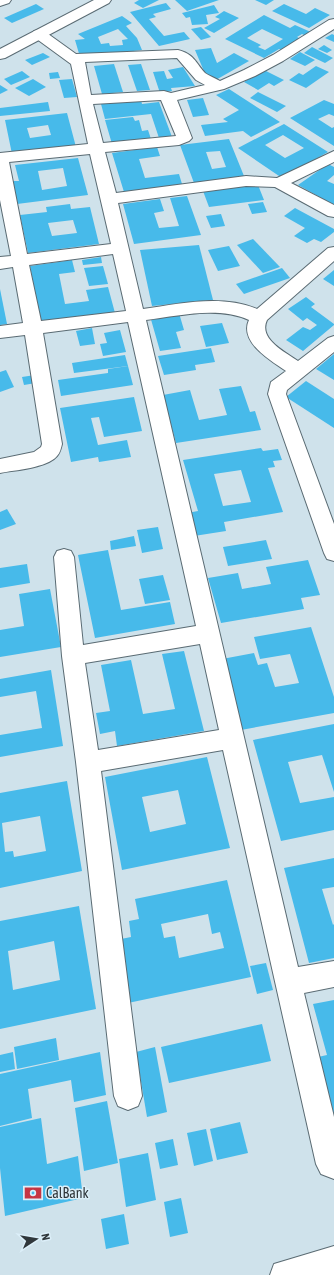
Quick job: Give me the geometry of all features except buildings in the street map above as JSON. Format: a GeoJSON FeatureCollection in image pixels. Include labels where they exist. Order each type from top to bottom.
{"type":"FeatureCollection","features":[{"type":"Feature","properties":{"kind":"main road"},"geometry":{"type":"LineString","coordinates":[[0,2],[4,0]]}},
{"type":"Feature","properties":{"kind":"main road"},"geometry":{"type":"LineString","coordinates":[[0,55],[102,0]]}},
{"type":"Feature","properties":{"kind":"main road"},"geometry":{"type":"LineString","coordinates":[[85,100],[158,95],[169,98],[219,86],[253,72],[277,59],[334,23]]}},
{"type":"Feature","properties":{"kind":"main road"},"geometry":{"type":"LineString","coordinates":[[38,34],[78,62],[85,100],[98,148],[288,982],[333,1168]]}},
{"type":"Feature","properties":{"kind":"main road"},"geometry":{"type":"LineString","coordinates":[[74,58],[178,54],[184,56],[201,77],[219,86]]}},
{"type":"Feature","properties":{"kind":"main road"},"geometry":{"type":"LineString","coordinates":[[0,466],[39,458],[52,448],[33,328],[20,261],[5,208],[0,158],[179,140],[184,138],[169,98]]}},
{"type":"Feature","properties":{"kind":"main road"},"geometry":{"type":"LineString","coordinates":[[279,183],[334,156]]}},
{"type":"Feature","properties":{"kind":"main road"},"geometry":{"type":"LineString","coordinates":[[109,198],[246,181],[261,181],[279,183],[334,212]]}},
{"type":"Feature","properties":{"kind":"main road"},"geometry":{"type":"LineString","coordinates":[[0,263],[120,248]]}},
{"type":"Feature","properties":{"kind":"main road"},"geometry":{"type":"LineString","coordinates":[[299,370],[269,349],[261,341],[255,328],[255,322],[334,252]]}},
{"type":"Feature","properties":{"kind":"main road"},"geometry":{"type":"LineString","coordinates":[[0,332],[214,306],[243,310],[259,317]]}},
{"type":"Feature","properties":{"kind":"main road"},"geometry":{"type":"LineString","coordinates":[[334,342],[278,387],[277,394],[334,553]]}},
{"type":"Feature","properties":{"kind":"main road"},"geometry":{"type":"LineString","coordinates":[[64,557],[73,656],[88,762],[128,1096]]}},
{"type":"Feature","properties":{"kind":"main road"},"geometry":{"type":"LineString","coordinates":[[73,656],[209,633]]}},
{"type":"Feature","properties":{"kind":"main road"},"geometry":{"type":"LineString","coordinates":[[88,762],[232,738]]}},
{"type":"Feature","properties":{"kind":"main road"},"geometry":{"type":"LineString","coordinates":[[288,982],[334,974]]}},
{"type":"Feature","properties":{"kind":"main road"},"geometry":{"type":"LineString","coordinates":[[285,1275],[334,1262]]}},
{"type":"Feature","properties":{"kind":"place","name":"CalBank"},"geometry":{"type":"Point","coordinates":[33,1193]}}]}
